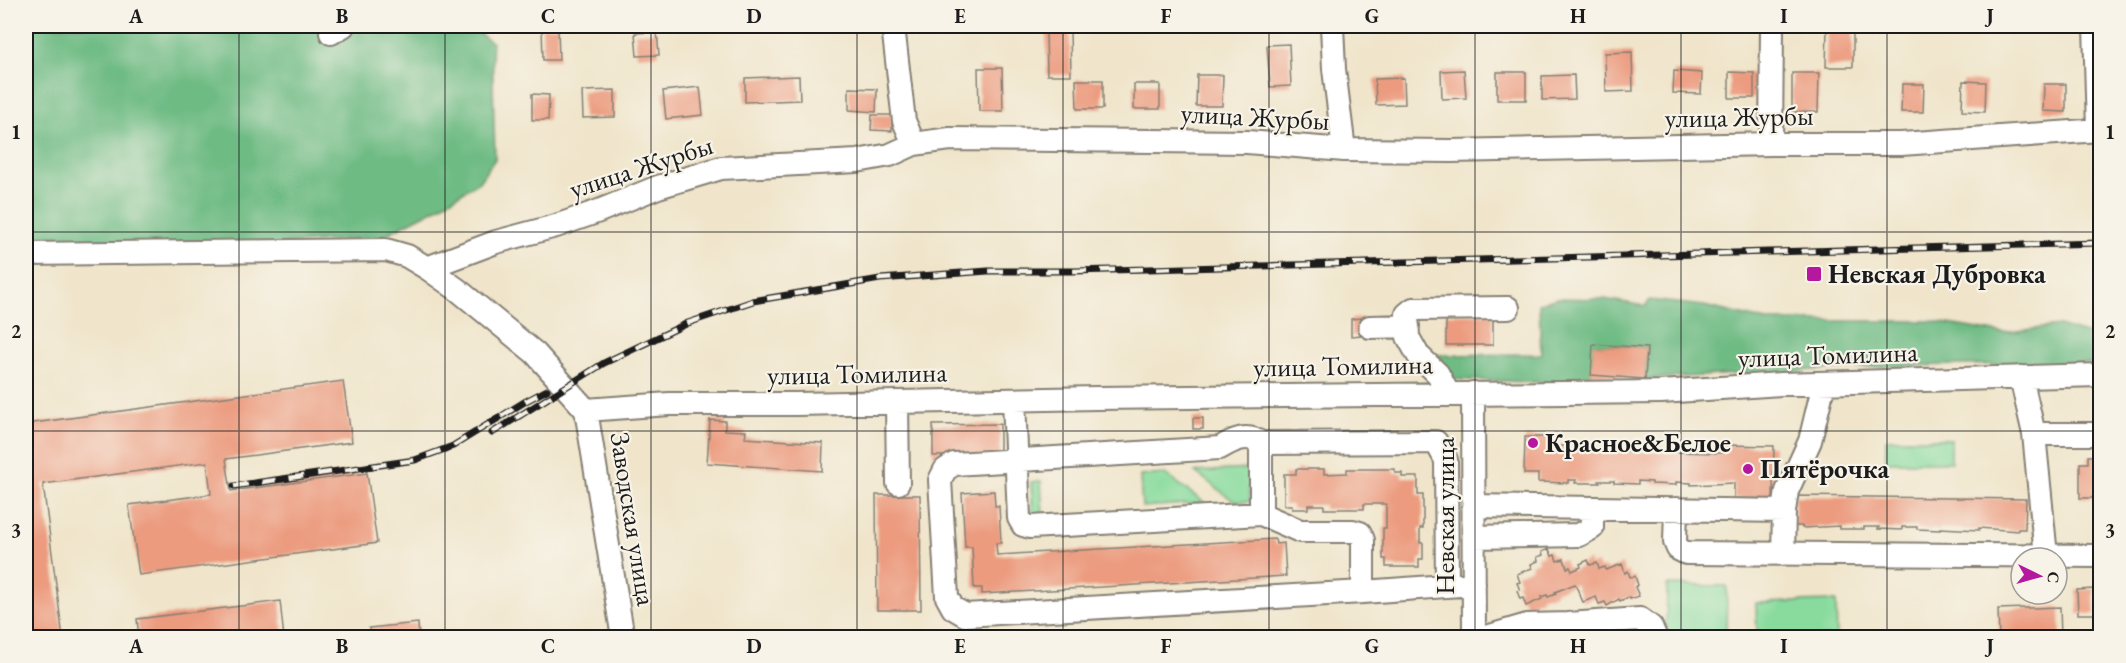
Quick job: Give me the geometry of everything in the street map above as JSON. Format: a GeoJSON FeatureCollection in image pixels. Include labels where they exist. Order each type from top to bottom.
{"type":"FeatureCollection","features":[{"type":"Feature","properties":{"kind":"street"},"geometry":{"type":"LineString","coordinates":[[893,26],[904,121],[914,144]]}},
{"type":"Feature","properties":{"kind":"street"},"geometry":{"type":"LineString","coordinates":[[1332,26],[1334,69],[1344,150]]}},
{"type":"Feature","properties":{"kind":"street"},"geometry":{"type":"LineString","coordinates":[[1771,144],[1772,26]]}},
{"type":"Feature","properties":{"kind":"street"},"geometry":{"type":"LineString","coordinates":[[2094,26],[2099,130]]}},
{"type":"Feature","properties":{"kind":"street","name":"улица Журбы"},"geometry":{"type":"LineString","coordinates":[[427,268],[496,242],[578,219],[658,187],[721,168],[857,161],[890,154],[914,144],[950,139],[1247,142],[1344,150],[1451,151],[1771,144],[1900,144],[2099,130]]}},
{"type":"Feature","properties":{"kind":"street"},"geometry":{"type":"LineString","coordinates":[[26,254],[386,250],[407,256],[458,290],[535,353],[586,410]]}},
{"type":"Feature","properties":{"kind":"street"},"geometry":{"type":"LineString","coordinates":[[1448,393],[1438,374],[1418,355],[1408,338],[1407,314],[1413,309],[1508,308]]}},
{"type":"Feature","properties":{"kind":"street"},"geometry":{"type":"LineString","coordinates":[[1370,327],[1407,326]]}},
{"type":"Feature","properties":{"kind":"street","name":"улица Томилина"},"geometry":{"type":"LineString","coordinates":[[586,410],[669,404],[1661,392],[1824,383],[2100,375]]}},
{"type":"Feature","properties":{"kind":"street"},"geometry":{"type":"LineString","coordinates":[[2021,377],[2034,434],[2045,546]]}},
{"type":"Feature","properties":{"kind":"street"},"geometry":{"type":"LineString","coordinates":[[1784,555],[1784,511],[1787,490],[1810,441],[1824,383]]}},
{"type":"Feature","properties":{"kind":"street","name":"Невская улица"},"geometry":{"type":"LineString","coordinates":[[1473,393],[1474,638]]}},
{"type":"Feature","properties":{"kind":"street"},"geometry":{"type":"LineString","coordinates":[[1014,400],[1019,518],[1023,525],[1030,528],[1262,514],[1300,531],[1353,531],[1360,533],[1362,540],[1363,592]]}},
{"type":"Feature","properties":{"kind":"street"},"geometry":{"type":"LineString","coordinates":[[897,402],[898,483]]}},
{"type":"Feature","properties":{"kind":"street","name":"Заводская улица"},"geometry":{"type":"LineString","coordinates":[[586,410],[623,638]]}},
{"type":"Feature","properties":{"kind":"street"},"geometry":{"type":"LineString","coordinates":[[2034,434],[2100,434]]}},
{"type":"Feature","properties":{"kind":"street"},"geometry":{"type":"LineString","coordinates":[[1447,586],[1446,460],[1436,442],[1261,443],[1255,439],[1234,439],[1220,448],[954,464],[945,470],[940,480],[947,597],[953,608],[965,615],[1363,592],[1447,586],[1474,584]]}},
{"type":"Feature","properties":{"kind":"street"},"geometry":{"type":"LineString","coordinates":[[1261,443],[1262,514]]}},
{"type":"Feature","properties":{"kind":"street"},"geometry":{"type":"LineString","coordinates":[[1474,506],[1784,511]]}},
{"type":"Feature","properties":{"kind":"street"},"geometry":{"type":"LineString","coordinates":[[1474,537],[1579,535],[1592,528],[1593,508]]}},
{"type":"Feature","properties":{"kind":"street"},"geometry":{"type":"LineString","coordinates":[[1676,509],[1676,542],[1678,549],[1686,553],[2009,556]]}},
{"type":"Feature","properties":{"kind":"street"},"geometry":{"type":"LineString","coordinates":[[2069,556],[2100,556]]}},
{"type":"Feature","properties":{"kind":"street"},"geometry":{"type":"LineString","coordinates":[[1483,638],[1527,625],[1640,619],[1651,627],[1656,638]]}},
{"type":"Feature","properties":{"kind":"green space"},"geometry":{"type":"Polygon","coordinates":[[[26,26],[401,26],[475,30],[492,43],[495,159],[479,182],[437,208],[381,237],[273,245],[26,246],[26,26]]]}},
{"type":"Feature","properties":{"kind":"green space"},"geometry":{"type":"Polygon","coordinates":[[[1556,298],[1604,299],[1645,306],[1650,300],[1704,306],[1767,321],[1931,321],[2001,333],[2059,326],[2100,338],[2100,363],[1892,366],[1645,379],[1647,348],[1594,344],[1591,375],[1558,383],[1444,379],[1434,355],[1541,354],[1539,304],[1556,298]]]}},
{"type":"Feature","properties":{"kind":"green space"},"geometry":{"type":"Polygon","coordinates":[[[1886,439],[1951,439],[1951,462],[1886,462],[1886,439]]]}},
{"type":"Feature","properties":{"kind":"green space"},"geometry":{"type":"Polygon","coordinates":[[[1248,469],[1250,501],[1235,502],[1195,472],[1248,469]]]}},
{"type":"Feature","properties":{"kind":"green space"},"geometry":{"type":"Polygon","coordinates":[[[1165,474],[1205,503],[1142,507],[1140,476],[1165,474]]]}},
{"type":"Feature","properties":{"kind":"green space"},"geometry":{"type":"Polygon","coordinates":[[[1041,481],[1043,515],[1033,516],[1031,482],[1041,481]]]}},
{"type":"Feature","properties":{"kind":"green space"},"geometry":{"type":"Polygon","coordinates":[[[1667,585],[1727,586],[1726,635],[1666,634],[1667,585]]]}},
{"type":"Feature","properties":{"kind":"green space"},"geometry":{"type":"Polygon","coordinates":[[[1836,601],[1837,637],[1757,637],[1756,603],[1836,601]]]}},
{"type":"Feature","properties":{"kind":"building"},"geometry":{"type":"Polygon","coordinates":[[[542,27],[558,27],[559,60],[543,60],[542,27]]]}},
{"type":"Feature","properties":{"kind":"building"},"geometry":{"type":"Polygon","coordinates":[[[1827,28],[1853,29],[1853,67],[1826,67],[1827,28]]]}},
{"type":"Feature","properties":{"kind":"building"},"geometry":{"type":"Polygon","coordinates":[[[657,32],[659,55],[637,56],[635,33],[657,32]]]}},
{"type":"Feature","properties":{"kind":"building"},"geometry":{"type":"Polygon","coordinates":[[[1046,32],[1070,32],[1071,75],[1047,75],[1046,32]]]}},
{"type":"Feature","properties":{"kind":"building"},"geometry":{"type":"Polygon","coordinates":[[[1289,44],[1291,86],[1270,87],[1267,45],[1289,44]]]}},
{"type":"Feature","properties":{"kind":"building"},"geometry":{"type":"Polygon","coordinates":[[[1632,52],[1633,91],[1606,92],[1605,53],[1632,52]]]}},
{"type":"Feature","properties":{"kind":"building"},"geometry":{"type":"Polygon","coordinates":[[[978,68],[1002,68],[1003,111],[979,111],[978,68]]]}},
{"type":"Feature","properties":{"kind":"building"},"geometry":{"type":"Polygon","coordinates":[[[1464,70],[1466,98],[1442,99],[1441,71],[1464,70]]]}},
{"type":"Feature","properties":{"kind":"building"},"geometry":{"type":"Polygon","coordinates":[[[1674,71],[1702,73],[1701,94],[1673,93],[1674,71]]]}},
{"type":"Feature","properties":{"kind":"building"},"geometry":{"type":"Polygon","coordinates":[[[1497,72],[1526,72],[1526,100],[1497,100],[1497,72]]]}},
{"type":"Feature","properties":{"kind":"building"},"geometry":{"type":"Polygon","coordinates":[[[1729,72],[1754,73],[1754,98],[1729,98],[1729,72]]]}},
{"type":"Feature","properties":{"kind":"building"},"geometry":{"type":"Polygon","coordinates":[[[1792,73],[1819,73],[1818,112],[1792,112],[1792,73]]]}},
{"type":"Feature","properties":{"kind":"building"},"geometry":{"type":"Polygon","coordinates":[[[1197,75],[1223,75],[1222,106],[1196,106],[1197,75]]]}},
{"type":"Feature","properties":{"kind":"building"},"geometry":{"type":"Polygon","coordinates":[[[1574,75],[1575,99],[1542,100],[1542,76],[1574,75]]]}},
{"type":"Feature","properties":{"kind":"building"},"geometry":{"type":"Polygon","coordinates":[[[799,76],[800,100],[745,102],[745,78],[799,76]]]}},
{"type":"Feature","properties":{"kind":"building"},"geometry":{"type":"Polygon","coordinates":[[[1404,78],[1405,104],[1376,105],[1375,79],[1404,78]]]}},
{"type":"Feature","properties":{"kind":"building"},"geometry":{"type":"Polygon","coordinates":[[[1076,80],[1103,80],[1103,109],[1077,109],[1076,80]]]}},
{"type":"Feature","properties":{"kind":"building"},"geometry":{"type":"Polygon","coordinates":[[[1963,81],[1986,82],[1985,112],[1962,111],[1963,81]]]}},
{"type":"Feature","properties":{"kind":"building"},"geometry":{"type":"Polygon","coordinates":[[[1134,84],[1160,84],[1160,109],[1134,109],[1134,84]]]}},
{"type":"Feature","properties":{"kind":"building"},"geometry":{"type":"Polygon","coordinates":[[[1902,84],[1924,84],[1923,112],[1901,112],[1902,84]]]}},
{"type":"Feature","properties":{"kind":"building"},"geometry":{"type":"Polygon","coordinates":[[[2044,84],[2066,84],[2066,112],[2043,111],[2044,84]]]}},
{"type":"Feature","properties":{"kind":"building"},"geometry":{"type":"Polygon","coordinates":[[[700,87],[703,115],[666,119],[663,91],[700,87]]]}},
{"type":"Feature","properties":{"kind":"building"},"geometry":{"type":"Polygon","coordinates":[[[849,88],[877,89],[876,112],[849,110],[849,88]]]}},
{"type":"Feature","properties":{"kind":"building"},"geometry":{"type":"Polygon","coordinates":[[[615,90],[615,117],[583,118],[582,91],[615,90]]]}},
{"type":"Feature","properties":{"kind":"building"},"geometry":{"type":"Polygon","coordinates":[[[532,94],[549,95],[548,120],[532,120],[532,94]]]}},
{"type":"Feature","properties":{"kind":"building"},"geometry":{"type":"Polygon","coordinates":[[[872,115],[892,115],[892,131],[871,130],[872,115]]]}},
{"type":"Feature","properties":{"kind":"building"},"geometry":{"type":"Polygon","coordinates":[[[1446,314],[1493,314],[1493,345],[1446,345],[1446,314]]]}},
{"type":"Feature","properties":{"kind":"building"},"geometry":{"type":"Polygon","coordinates":[[[1362,318],[1362,335],[1351,336],[1351,319],[1362,318]]]}},
{"type":"Feature","properties":{"kind":"building"},"geometry":{"type":"Polygon","coordinates":[[[1593,344],[1647,348],[1645,379],[1591,375],[1593,344]]]}},
{"type":"Feature","properties":{"kind":"building"},"geometry":{"type":"Polygon","coordinates":[[[343,381],[352,442],[226,459],[231,491],[367,473],[377,543],[139,575],[129,505],[211,494],[207,462],[43,484],[63,638],[26,638],[26,424],[343,381]]]}},
{"type":"Feature","properties":{"kind":"building"},"geometry":{"type":"Polygon","coordinates":[[[1193,418],[1203,418],[1203,429],[1193,429],[1193,418]]]}},
{"type":"Feature","properties":{"kind":"building"},"geometry":{"type":"Polygon","coordinates":[[[710,420],[725,421],[725,430],[746,431],[745,438],[823,443],[822,471],[707,463],[710,420]]]}},
{"type":"Feature","properties":{"kind":"building"},"geometry":{"type":"Polygon","coordinates":[[[1000,424],[1000,455],[933,456],[933,425],[1000,424]]]}},
{"type":"Feature","properties":{"kind":"building"},"geometry":{"type":"Polygon","coordinates":[[[1525,437],[1555,437],[1555,446],[1569,446],[1569,450],[1723,453],[1723,445],[1774,446],[1773,499],[1734,498],[1734,483],[1691,485],[1691,483],[1676,482],[1676,485],[1638,481],[1638,484],[1614,483],[1614,481],[1575,483],[1576,480],[1568,480],[1568,483],[1538,482],[1538,474],[1524,474],[1525,437]]]}},
{"type":"Feature","properties":{"kind":"building"},"geometry":{"type":"Polygon","coordinates":[[[2088,456],[2100,456],[2100,498],[2080,498],[2080,463],[2088,463],[2088,456]]]}},
{"type":"Feature","properties":{"kind":"building"},"geometry":{"type":"Polygon","coordinates":[[[1296,469],[1324,469],[1324,474],[1347,473],[1347,469],[1395,469],[1395,473],[1402,473],[1402,477],[1418,477],[1418,495],[1423,495],[1423,528],[1420,528],[1420,543],[1423,543],[1423,559],[1419,559],[1419,567],[1386,567],[1386,559],[1383,559],[1383,528],[1386,528],[1386,504],[1364,504],[1364,509],[1324,509],[1324,505],[1308,505],[1308,509],[1292,509],[1292,505],[1284,505],[1284,474],[1296,474],[1296,469]]]}},
{"type":"Feature","properties":{"kind":"building"},"geometry":{"type":"Polygon","coordinates":[[[994,491],[995,506],[999,506],[1001,543],[996,543],[997,555],[1275,539],[1276,544],[1284,543],[1286,576],[982,594],[982,588],[974,588],[972,547],[965,547],[962,493],[994,491]]]}},
{"type":"Feature","properties":{"kind":"building"},"geometry":{"type":"Polygon","coordinates":[[[876,495],[920,495],[921,610],[877,610],[876,495]]]}},
{"type":"Feature","properties":{"kind":"building"},"geometry":{"type":"Polygon","coordinates":[[[1795,496],[2026,499],[2025,529],[2018,529],[2018,531],[1940,528],[1940,530],[1902,527],[1902,530],[1864,527],[1864,529],[1840,529],[1840,526],[1802,528],[1802,526],[1794,526],[1795,496]]]}},
{"type":"Feature","properties":{"kind":"building"},"geometry":{"type":"Polygon","coordinates":[[[1549,549],[1557,561],[1564,559],[1567,568],[1570,567],[1572,571],[1581,567],[1580,564],[1588,560],[1590,565],[1597,563],[1599,569],[1605,567],[1606,570],[1622,564],[1625,573],[1628,571],[1630,577],[1635,576],[1638,585],[1635,587],[1639,596],[1620,601],[1619,599],[1607,606],[1605,602],[1599,604],[1596,597],[1583,602],[1575,584],[1555,592],[1556,594],[1541,597],[1542,599],[1526,606],[1517,591],[1520,590],[1517,583],[1520,582],[1517,574],[1532,568],[1531,564],[1538,561],[1537,557],[1549,549]]]}},
{"type":"Feature","properties":{"kind":"building"},"geometry":{"type":"Polygon","coordinates":[[[2094,589],[2095,614],[2078,614],[2077,590],[2094,589]]]}},
{"type":"Feature","properties":{"kind":"building"},"geometry":{"type":"Polygon","coordinates":[[[280,601],[284,638],[139,638],[137,619],[280,601]]]}},
{"type":"Feature","properties":{"kind":"building"},"geometry":{"type":"Polygon","coordinates":[[[2060,607],[2061,638],[1999,638],[1998,609],[2060,607]]]}},
{"type":"Feature","properties":{"kind":"building"},"geometry":{"type":"Polygon","coordinates":[[[418,623],[419,638],[370,638],[369,628],[418,623]]]}},
{"type":"Feature","properties":{"kind":"railway"},"geometry":{"type":"LineString","coordinates":[[492,433],[604,363],[688,323],[753,301],[880,279],[988,271],[1073,271],[2100,243]]}},
{"type":"Feature","properties":{"kind":"railway"},"geometry":{"type":"LineString","coordinates":[[234,486],[415,460],[453,446],[547,390]]}},
{"type":"Feature","properties":{"kind":"place","name":"Невская Дубровка"},"geometry":{"type":"Point","coordinates":[1814,274]}},
{"type":"Feature","properties":{"kind":"place","name":"Красное&Белое"},"geometry":{"type":"Point","coordinates":[1533,443]}},
{"type":"Feature","properties":{"kind":"place","name":"Пятёрочка"},"geometry":{"type":"Point","coordinates":[1748,469]}}]}
